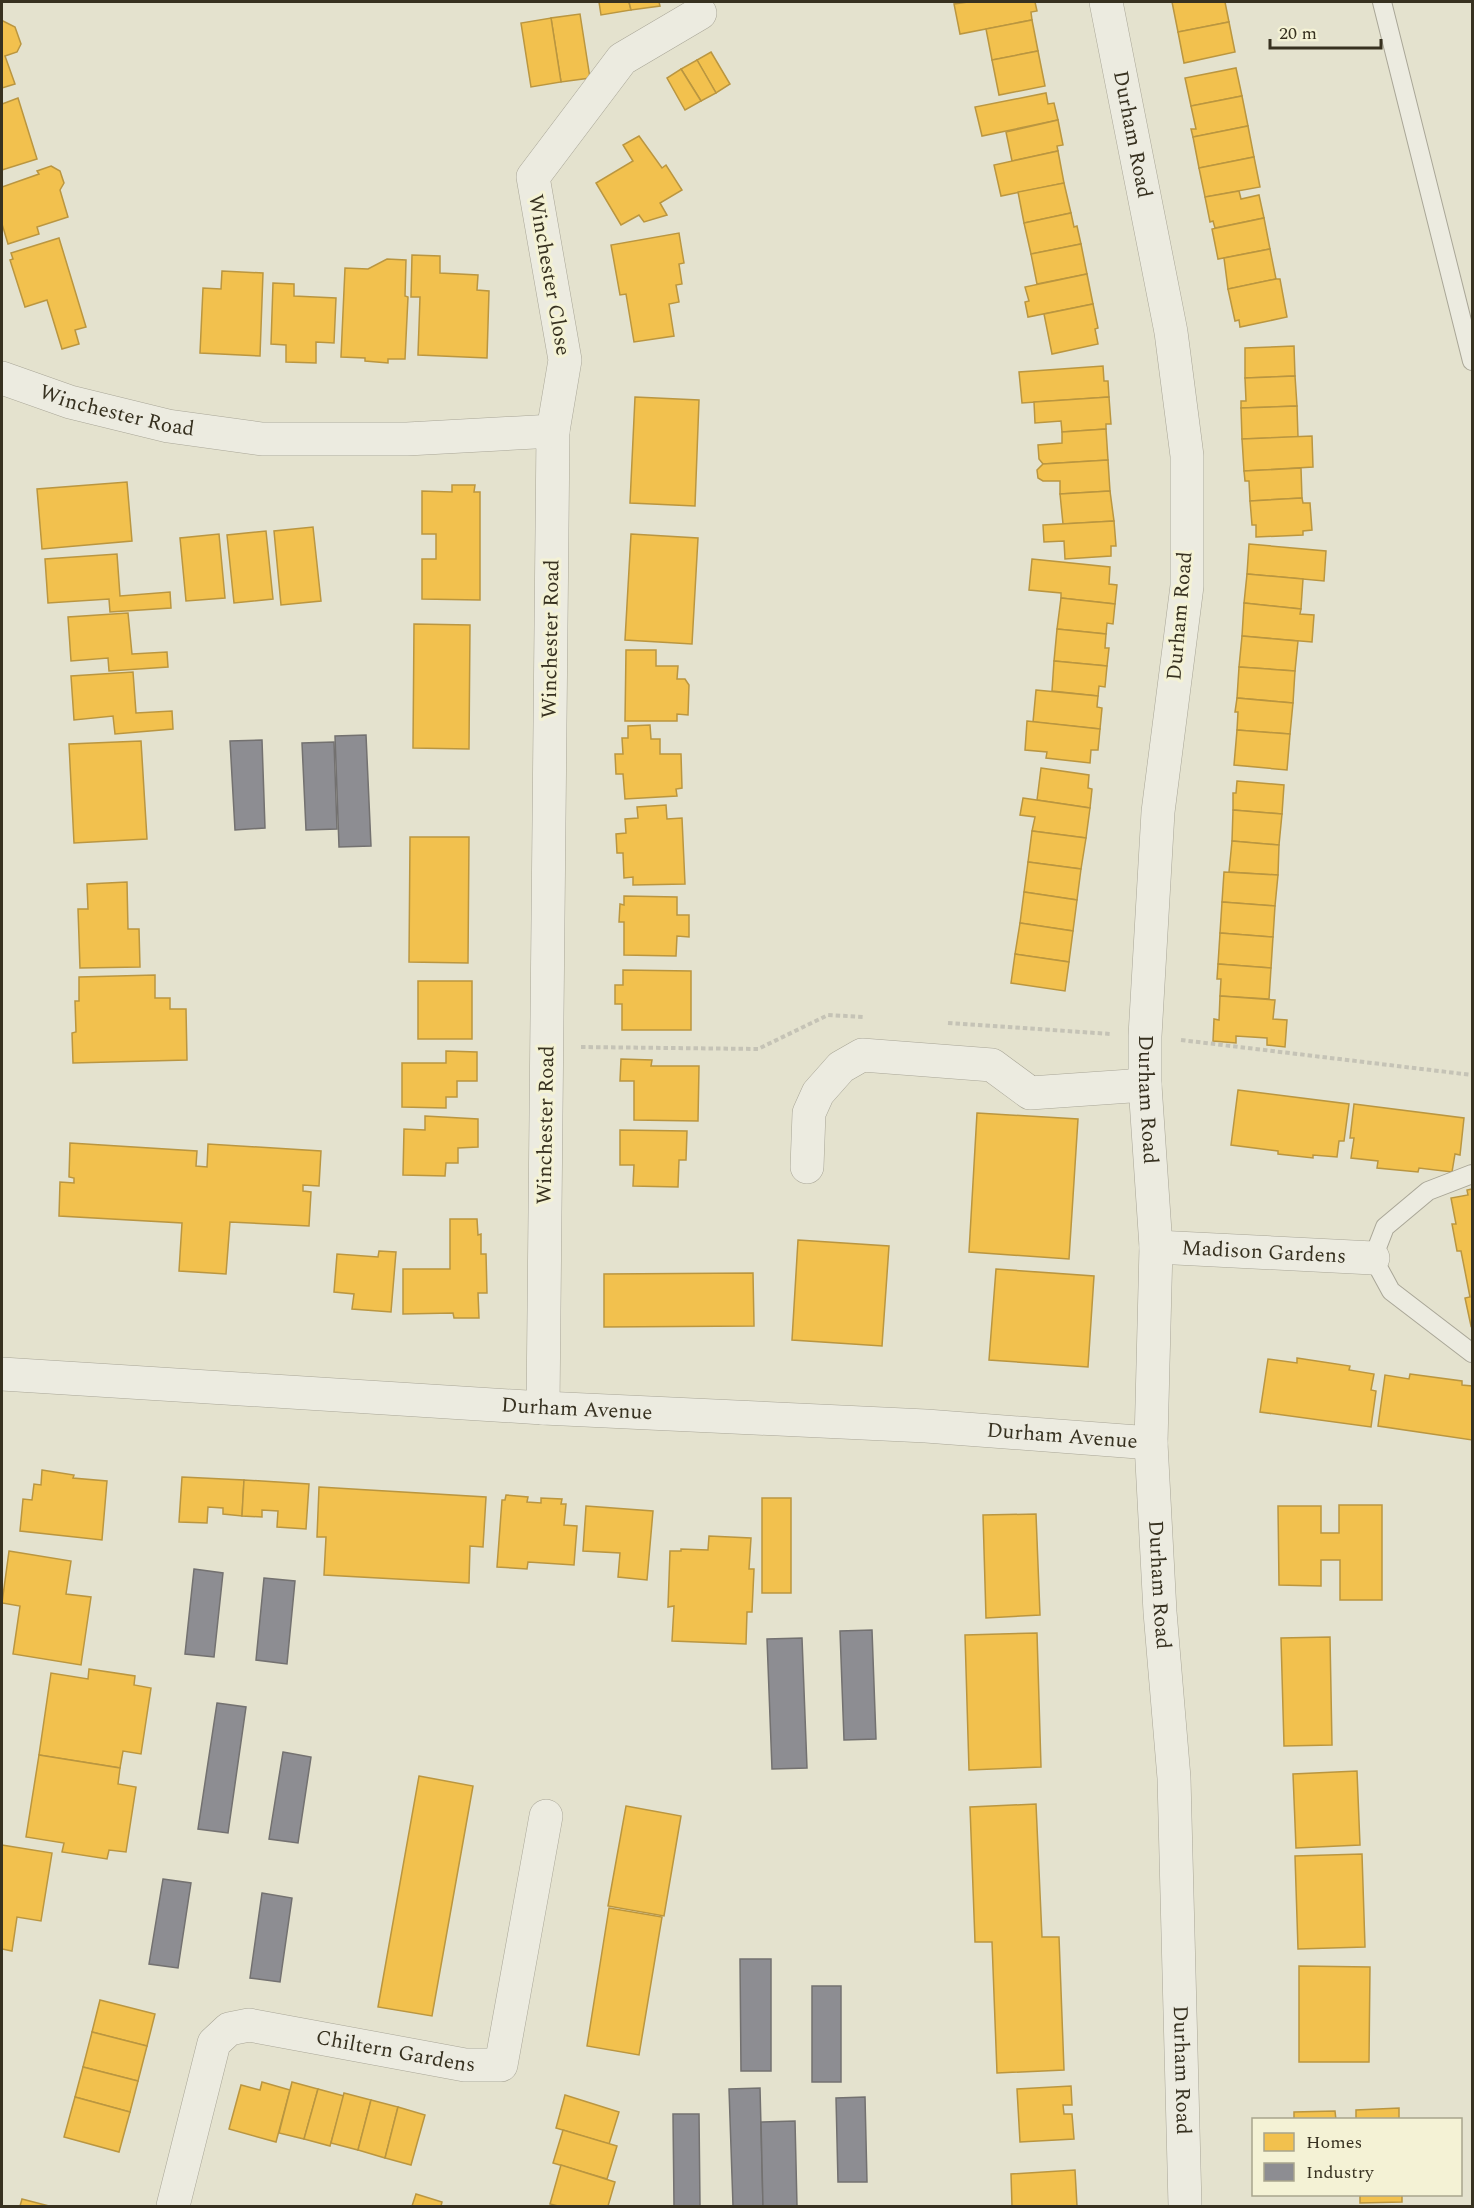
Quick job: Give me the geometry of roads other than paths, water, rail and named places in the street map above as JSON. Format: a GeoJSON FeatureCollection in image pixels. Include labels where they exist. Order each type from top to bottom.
{"type":"FeatureCollection","features":[{"type":"Feature","properties":{"kind":"street","name":"Durham Road"},"geometry":{"type":"LineString","coordinates":[[1106,2],[1171,332],[1186,456],[1187,586],[1158,812],[1145,1036],[1145,1085],[1156,1247],[1151,1443],[1160,1612],[1174,1778],[1185,2206]]}},
{"type":"Feature","properties":{"kind":"street","name":"Winchester Close"},"geometry":{"type":"LineString","coordinates":[[553,431],[566,360],[533,177],[622,59],[700,13]]}},
{"type":"Feature","properties":{"kind":"street","name":"Winchester Road"},"geometry":{"type":"LineString","coordinates":[[2,378],[70,402],[168,426],[262,439],[407,439],[553,431],[543,1408]]}},
{"type":"Feature","properties":{"kind":"street"},"geometry":{"type":"LineString","coordinates":[[807,1167],[810,1113],[818,1093],[841,1067],[862,1055],[992,1065],[1030,1093],[1145,1085]]}},
{"type":"Feature","properties":{"kind":"street","name":"Madison Gardens"},"geometry":{"type":"LineString","coordinates":[[1156,1247],[1373,1258]]}},
{"type":"Feature","properties":{"kind":"street","name":"Durham Avenue"},"geometry":{"type":"LineString","coordinates":[[2,1374],[543,1408],[926,1426],[1151,1443]]}},
{"type":"Feature","properties":{"kind":"street","name":"Chiltern Gardens"},"geometry":{"type":"LineString","coordinates":[[173,2206],[214,2043],[229,2029],[249,2025],[465,2066],[501,2065],[546,1816]]}},
{"type":"Feature","properties":{"kind":"lane"},"geometry":{"type":"LineString","coordinates":[[1382,2],[1473,361]]}},
{"type":"Feature","properties":{"kind":"lane"},"geometry":{"type":"LineString","coordinates":[[1473,1174],[1428,1191],[1385,1227],[1373,1258],[1391,1291],[1473,1353]]}}]}
